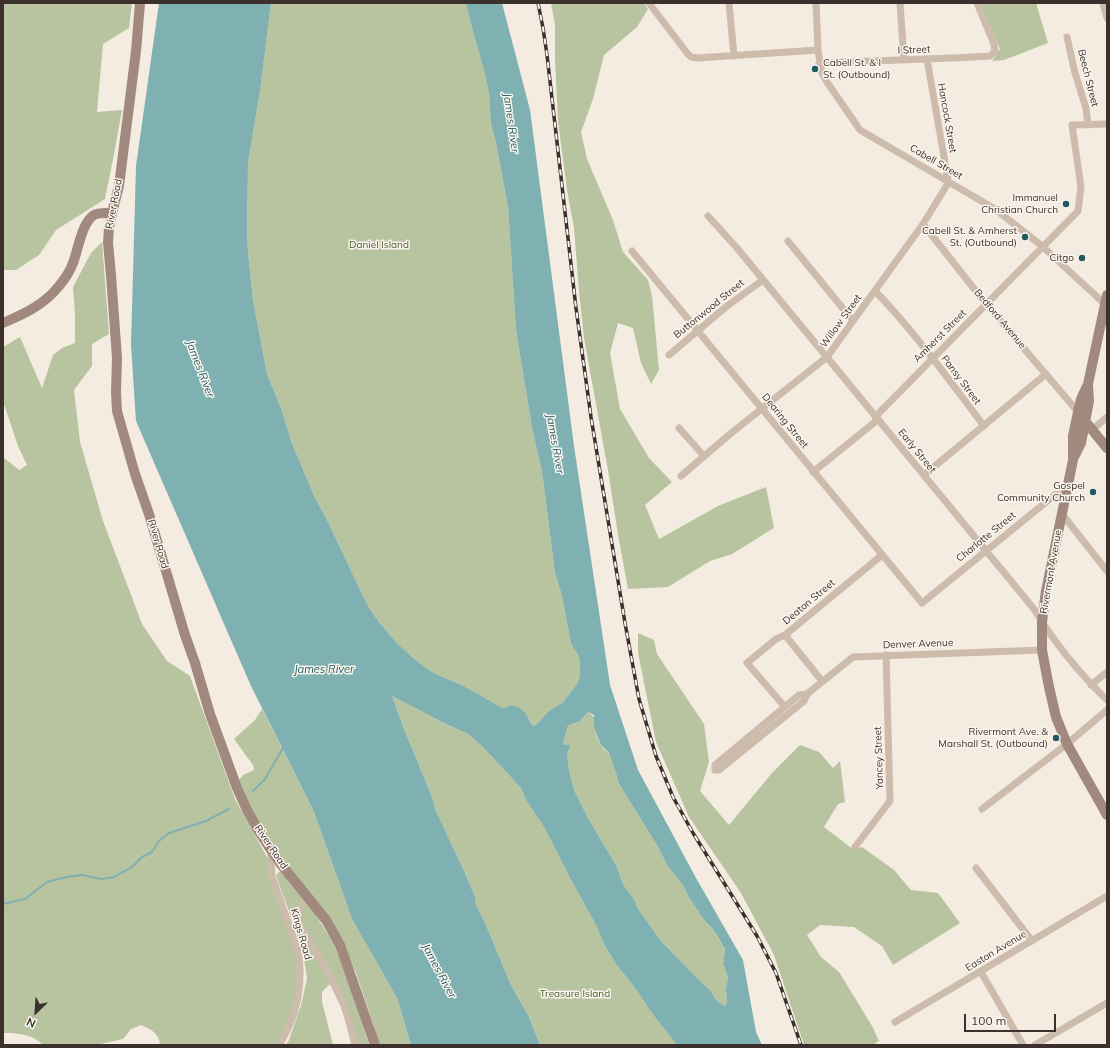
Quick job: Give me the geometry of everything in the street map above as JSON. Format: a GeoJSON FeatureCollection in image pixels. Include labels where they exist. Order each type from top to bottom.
{"type":"FeatureCollection","features":[{"type":"Feature","properties":{"kind":"street","name":"River Road"},"geometry":{"type":"LineString","coordinates":[[140,3],[136,51],[119,186],[109,228],[108,243],[112,275],[117,358],[117,412],[135,474],[149,514],[184,635],[237,788],[258,830],[271,850],[326,920],[340,945],[375,1045]]}},
{"type":"Feature","properties":{"kind":"street"},"geometry":{"type":"LineString","coordinates":[[650,3],[687,53],[690,56],[697,58],[818,50]]}},
{"type":"Feature","properties":{"kind":"street"},"geometry":{"type":"LineString","coordinates":[[729,3],[734,56]]}},
{"type":"Feature","properties":{"kind":"street","name":"Cabell Street"},"geometry":{"type":"LineString","coordinates":[[816,3],[819,63],[822,73],[826,82],[860,130],[948,180],[995,209],[1042,246],[1106,302]]}},
{"type":"Feature","properties":{"kind":"street"},"geometry":{"type":"LineString","coordinates":[[900,3],[904,60]]}},
{"type":"Feature","properties":{"kind":"street","name":"I Street"},"geometry":{"type":"LineString","coordinates":[[819,63],[990,56],[995,51],[994,44],[977,3]]}},
{"type":"Feature","properties":{"kind":"street"},"geometry":{"type":"LineString","coordinates":[[1103,3],[1107,18]]}},
{"type":"Feature","properties":{"kind":"street","name":"Beech Street"},"geometry":{"type":"LineString","coordinates":[[1067,37],[1075,74],[1086,108],[1088,125]]}},
{"type":"Feature","properties":{"kind":"street","name":"Hancock Street"},"geometry":{"type":"LineString","coordinates":[[927,59],[948,180]]}},
{"type":"Feature","properties":{"kind":"street"},"geometry":{"type":"LineString","coordinates":[[1088,125],[1107,124]]}},
{"type":"Feature","properties":{"kind":"street","name":"Amherst Street"},"geometry":{"type":"LineString","coordinates":[[813,472],[875,422],[878,414],[1078,211],[1081,187],[1072,125],[1088,125]]}},
{"type":"Feature","properties":{"kind":"street","name":"Willow Street"},"geometry":{"type":"LineString","coordinates":[[681,476],[827,357],[923,224],[947,185],[948,180]]}},
{"type":"Feature","properties":{"kind":"street"},"geometry":{"type":"LineString","coordinates":[[3,322],[23,314],[39,305],[54,293],[70,271],[86,224],[90,218],[99,213],[112,213]]}},
{"type":"Feature","properties":{"kind":"street","name":"Early Street"},"geometry":{"type":"LineString","coordinates":[[708,216],[737,248],[1034,609],[1052,638],[1091,685],[1107,700]]}},
{"type":"Feature","properties":{"kind":"street","name":"Bedford Avenue"},"geometry":{"type":"LineString","coordinates":[[923,224],[986,304],[1078,412]]}},
{"type":"Feature","properties":{"kind":"street"},"geometry":{"type":"LineString","coordinates":[[788,241],[853,321]]}},
{"type":"Feature","properties":{"kind":"street","name":"Dearing Street"},"geometry":{"type":"LineString","coordinates":[[632,251],[922,603]]}},
{"type":"Feature","properties":{"kind":"street","name":"Buttonwood Street"},"geometry":{"type":"LineString","coordinates":[[669,355],[727,306],[763,280]]}},
{"type":"Feature","properties":{"kind":"street","name":"Pansy Street"},"geometry":{"type":"LineString","coordinates":[[875,291],[887,303],[933,358],[984,426]]}},
{"type":"Feature","properties":{"kind":"street","name":"Rivermont Avenue"},"geometry":{"type":"LineString","coordinates":[[1074,457],[1073,436],[1081,399],[1088,384],[1106,302]]}},
{"type":"Feature","properties":{"kind":"street"},"geometry":{"type":"LineString","coordinates":[[924,475],[1046,374]]}},
{"type":"Feature","properties":{"kind":"street","name":"Rivermont Avenue"},"geometry":{"type":"LineString","coordinates":[[1088,384],[1089,401],[1081,443],[1074,457],[1046,591],[1042,622],[1042,650],[1048,687],[1056,717],[1067,744],[1107,815]]}},
{"type":"Feature","properties":{"kind":"street"},"geometry":{"type":"LineString","coordinates":[[1092,430],[1107,417]]}},
{"type":"Feature","properties":{"kind":"street"},"geometry":{"type":"LineString","coordinates":[[1085,421],[1107,448]]}},
{"type":"Feature","properties":{"kind":"street"},"geometry":{"type":"LineString","coordinates":[[679,428],[704,456]]}},
{"type":"Feature","properties":{"kind":"street","name":"Charlotte Street"},"geometry":{"type":"LineString","coordinates":[[922,603],[1056,494],[1065,496]]}},
{"type":"Feature","properties":{"kind":"street"},"geometry":{"type":"LineString","coordinates":[[1062,514],[1107,571]]}},
{"type":"Feature","properties":{"kind":"street","name":"Deaton Street"},"geometry":{"type":"LineString","coordinates":[[785,707],[747,664],[776,639],[785,635],[882,555]]}},
{"type":"Feature","properties":{"kind":"street"},"geometry":{"type":"LineString","coordinates":[[785,635],[822,681]]}},
{"type":"Feature","properties":{"kind":"street","name":"Denver Avenue"},"geometry":{"type":"LineString","coordinates":[[807,694],[799,695],[715,766],[714,770],[719,770],[804,701],[807,694],[853,657],[1042,650]]}},
{"type":"Feature","properties":{"kind":"street","name":"Yancey Street"},"geometry":{"type":"LineString","coordinates":[[855,847],[890,801],[886,656]]}},
{"type":"Feature","properties":{"kind":"street"},"geometry":{"type":"LineString","coordinates":[[1091,685],[1107,672]]}},
{"type":"Feature","properties":{"kind":"street"},"geometry":{"type":"LineString","coordinates":[[982,809],[1067,744],[1107,710]]}},
{"type":"Feature","properties":{"kind":"street","name":"Kings Road"},"geometry":{"type":"LineString","coordinates":[[271,850],[270,859],[272,876],[298,951],[300,974],[298,998],[295,1010],[290,1024],[279,1045]]}},
{"type":"Feature","properties":{"kind":"street"},"geometry":{"type":"LineString","coordinates":[[976,868],[1032,941]]}},
{"type":"Feature","properties":{"kind":"street"},"geometry":{"type":"LineString","coordinates":[[308,896],[298,912],[298,921],[342,1000],[355,1045]]}},
{"type":"Feature","properties":{"kind":"street","name":"Easton Avenue"},"geometry":{"type":"LineString","coordinates":[[894,1022],[981,972],[1107,896]]}},
{"type":"Feature","properties":{"kind":"street"},"geometry":{"type":"LineString","coordinates":[[981,972],[1023,1045]]}},
{"type":"Feature","properties":{"kind":"street"},"geometry":{"type":"LineString","coordinates":[[1035,1045],[1107,1003]]}},
{"type":"Feature","properties":{"kind":"green space"},"geometry":{"type":"Polygon","coordinates":[[[3,3],[132,3],[129,28],[103,44],[97,112],[122,110],[105,199],[56,230],[39,255],[16,270],[3,270],[3,3]]]}},
{"type":"Feature","properties":{"kind":"green space","name":"Daniel Island"},"geometry":{"type":"Polygon","coordinates":[[[271,3],[466,3],[489,93],[491,124],[508,207],[516,330],[532,428],[542,472],[555,573],[562,596],[571,644],[580,661],[580,676],[577,684],[563,702],[549,711],[535,726],[532,726],[529,718],[506,708],[502,708],[462,685],[426,668],[406,652],[387,632],[366,602],[316,500],[291,441],[282,411],[267,374],[253,300],[247,234],[248,163],[260,91],[271,3]]]}},
{"type":"Feature","properties":{"kind":"green space"},"geometry":{"type":"Polygon","coordinates":[[[551,3],[644,3],[648,9],[637,27],[604,55],[593,99],[581,132],[587,159],[613,220],[623,252],[648,280],[652,296],[659,370],[651,384],[641,363],[633,328],[618,323],[610,353],[620,409],[649,458],[672,482],[645,505],[659,539],[718,506],[766,487],[774,528],[732,554],[710,561],[668,587],[628,589],[584,338],[574,228],[567,190],[558,121],[555,24],[551,3]]]}},
{"type":"Feature","properties":{"kind":"green space"},"geometry":{"type":"Polygon","coordinates":[[[980,3],[1036,3],[1048,43],[1004,60],[992,61],[1000,49],[980,3]]]}},
{"type":"Feature","properties":{"kind":"green space"},"geometry":{"type":"Polygon","coordinates":[[[102,242],[109,334],[92,344],[92,366],[74,390],[80,442],[103,521],[142,624],[167,661],[190,676],[235,799],[268,859],[295,952],[298,974],[292,1009],[276,1045],[160,1045],[154,1032],[141,1025],[131,1029],[123,1039],[100,1044],[43,1045],[39,1041],[29,1036],[3,1033],[3,457],[19,470],[27,465],[18,446],[3,401],[3,347],[20,337],[42,388],[53,355],[62,348],[75,343],[73,287],[91,253],[102,242]]]}},
{"type":"Feature","properties":{"kind":"green space"},"geometry":{"type":"Polygon","coordinates":[[[638,633],[654,640],[657,654],[704,724],[709,762],[700,791],[729,825],[772,773],[800,745],[819,752],[833,768],[840,761],[845,802],[838,804],[824,827],[850,847],[854,849],[862,847],[894,870],[911,890],[938,893],[960,923],[893,965],[882,946],[854,927],[820,925],[807,935],[821,957],[839,972],[872,1026],[879,1041],[872,1045],[804,1045],[774,955],[741,893],[689,817],[656,742],[638,653],[638,633]]]}},
{"type":"Feature","properties":{"kind":"green space","name":"Treasure Island"},"geometry":{"type":"Polygon","coordinates":[[[392,696],[468,734],[482,746],[521,788],[526,800],[544,827],[596,925],[604,944],[616,964],[677,1045],[540,1045],[529,1017],[511,985],[476,905],[475,897],[465,873],[436,811],[431,794],[392,696]]]}},
{"type":"Feature","properties":{"kind":"green space"},"geometry":{"type":"Polygon","coordinates":[[[262,709],[314,812],[352,919],[397,998],[411,1045],[379,1045],[356,973],[344,945],[263,832],[248,804],[239,780],[243,775],[254,770],[253,765],[234,739],[255,720],[262,709]]]}},
{"type":"Feature","properties":{"kind":"green space"},"geometry":{"type":"Polygon","coordinates":[[[588,712],[594,717],[597,738],[611,757],[618,782],[658,847],[667,865],[684,887],[688,896],[704,920],[717,935],[725,951],[723,964],[728,977],[726,989],[727,1003],[725,1006],[716,1000],[711,991],[662,942],[638,909],[635,901],[623,884],[616,865],[588,818],[574,790],[569,770],[567,753],[569,749],[568,744],[565,745],[563,742],[568,726],[579,722],[588,712]]]}},
{"type":"Feature","properties":{"kind":"green space"},"geometry":{"type":"Polygon","coordinates":[[[280,871],[315,914],[334,944],[351,989],[369,1045],[352,1045],[345,1016],[330,984],[322,992],[322,1002],[333,1045],[286,1045],[301,1005],[307,979],[303,951],[276,875],[280,871]]]}},
{"type":"Feature","properties":{"kind":"water","name":"James River"},"geometry":{"type":"Polygon","coordinates":[[[159,3],[271,3],[260,91],[248,163],[247,234],[253,300],[267,374],[282,411],[291,441],[316,500],[366,602],[387,632],[406,652],[426,668],[462,685],[502,708],[509,706],[518,707],[524,711],[532,725],[535,726],[549,711],[563,702],[577,684],[580,676],[580,661],[571,644],[562,596],[555,573],[542,472],[532,428],[516,330],[508,207],[491,124],[489,93],[466,3],[502,3],[530,110],[574,446],[610,685],[638,770],[696,878],[743,960],[756,1032],[762,1045],[677,1045],[616,964],[604,944],[596,925],[544,827],[526,800],[521,788],[482,746],[468,734],[392,696],[431,794],[436,811],[465,873],[475,897],[476,905],[511,985],[529,1017],[540,1045],[411,1045],[397,998],[352,919],[314,812],[251,686],[136,421],[131,345],[136,166],[159,3]],[[588,712],[579,722],[568,726],[563,742],[565,745],[568,744],[570,747],[567,753],[574,790],[588,818],[616,865],[623,884],[635,901],[638,909],[662,942],[711,991],[716,1000],[725,1006],[727,1003],[726,989],[728,977],[723,964],[725,950],[717,935],[704,920],[688,896],[684,887],[667,865],[658,847],[618,782],[609,753],[601,745],[597,736],[594,727],[594,715],[588,712]]]}},
{"type":"Feature","properties":{"kind":"waterway"},"geometry":{"type":"LineString","coordinates":[[253,791],[265,779],[283,748]]}},
{"type":"Feature","properties":{"kind":"waterway"},"geometry":{"type":"LineString","coordinates":[[3,904],[25,899],[47,882],[66,877],[82,875],[101,879],[114,877],[132,867],[142,857],[152,852],[159,841],[169,833],[206,821],[229,809]]}},
{"type":"Feature","properties":{"kind":"railway"},"geometry":{"type":"LineString","coordinates":[[538,3],[547,55],[576,308],[591,417],[639,699],[656,756],[673,797],[693,833],[757,936],[776,973],[801,1045]]}},
{"type":"Feature","properties":{"kind":"place","name":"Cabell St. & I St. (Outbound)"},"geometry":{"type":"Point","coordinates":[815,69]}},
{"type":"Feature","properties":{"kind":"place","name":"Immanuel Christian Church"},"geometry":{"type":"Point","coordinates":[1066,204]}},
{"type":"Feature","properties":{"kind":"place","name":"Cabell St. & Amherst St. (Outbound)"},"geometry":{"type":"Point","coordinates":[1025,237]}},
{"type":"Feature","properties":{"kind":"place","name":"Citgo"},"geometry":{"type":"Point","coordinates":[1082,258]}},
{"type":"Feature","properties":{"kind":"place","name":"Gospel Community Church"},"geometry":{"type":"Point","coordinates":[1093,492]}},
{"type":"Feature","properties":{"kind":"place","name":"Rivermont Ave. & Marshall St. (Outbound)"},"geometry":{"type":"Point","coordinates":[1056,738]}}]}
